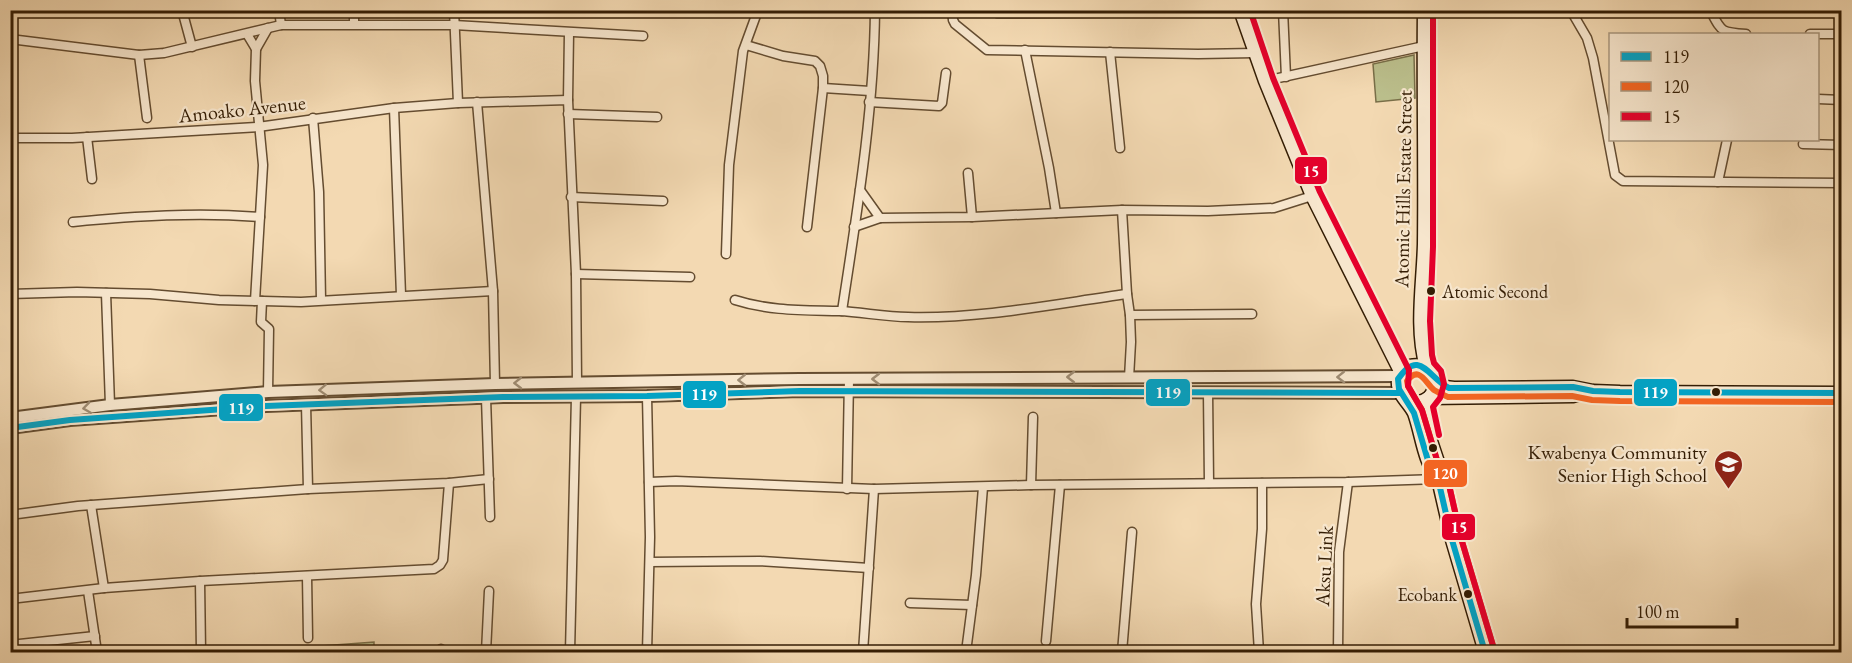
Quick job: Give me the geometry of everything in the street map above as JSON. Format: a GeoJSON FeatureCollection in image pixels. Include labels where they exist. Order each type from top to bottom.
{"type":"FeatureCollection","features":[{"type":"Feature","properties":{"kind":"main road"},"geometry":{"type":"LineString","coordinates":[[1240,10],[1265,81],[1312,196],[1400,374],[1398,385],[1414,413],[1429,464],[1438,479]]}},
{"type":"Feature","properties":{"kind":"main road","name":"Atomic Hills Estate Street"},"geometry":{"type":"LineString","coordinates":[[1424,10],[1424,247],[1421,346],[1426,367]]}},
{"type":"Feature","properties":{"kind":"main road"},"geometry":{"type":"LineString","coordinates":[[1400,374],[1412,365],[1426,367],[1435,379],[1449,388],[1573,387],[1593,391],[1842,393]]}},
{"type":"Feature","properties":{"kind":"main road"},"geometry":{"type":"LineString","coordinates":[[1435,379],[1434,390],[1427,399],[1425,412],[1428,432],[1438,462],[1438,479],[1452,540],[1485,652]]}},
{"type":"Feature","properties":{"kind":"main road"},"geometry":{"type":"LineString","coordinates":[[1402,395],[1415,402],[1427,399],[1573,396],[1593,391]]}},
{"type":"Feature","properties":{"kind":"street"},"geometry":{"type":"LineString","coordinates":[[182,10],[192,47]]}},
{"type":"Feature","properties":{"kind":"street"},"geometry":{"type":"LineString","coordinates":[[279,10],[281,25]]}},
{"type":"Feature","properties":{"kind":"street"},"geometry":{"type":"LineString","coordinates":[[354,10],[354,24]]}},
{"type":"Feature","properties":{"kind":"street"},"geometry":{"type":"LineString","coordinates":[[454,10],[458,103]]}},
{"type":"Feature","properties":{"kind":"street"},"geometry":{"type":"LineString","coordinates":[[726,254],[729,165],[743,51],[758,10]]}},
{"type":"Feature","properties":{"kind":"street"},"geometry":{"type":"LineString","coordinates":[[842,311],[860,190],[875,39],[875,10]]}},
{"type":"Feature","properties":{"kind":"street"},"geometry":{"type":"LineString","coordinates":[[952,10],[955,24],[987,50],[1255,53]]}},
{"type":"Feature","properties":{"kind":"street"},"geometry":{"type":"LineString","coordinates":[[993,10],[997,13],[1212,12]]}},
{"type":"Feature","properties":{"kind":"street"},"geometry":{"type":"LineString","coordinates":[[1283,10],[1286,77]]}},
{"type":"Feature","properties":{"kind":"street"},"geometry":{"type":"LineString","coordinates":[[1710,10],[1719,28],[1727,33]]}},
{"type":"Feature","properties":{"kind":"street"},"geometry":{"type":"LineString","coordinates":[[1573,14],[1587,38],[1593,58],[1615,175],[1618,178],[1623,181],[1842,183]]}},
{"type":"Feature","properties":{"kind":"street"},"geometry":{"type":"LineString","coordinates":[[10,39],[139,55],[164,53],[281,25],[454,25],[643,36]]}},
{"type":"Feature","properties":{"kind":"street"},"geometry":{"type":"LineString","coordinates":[[268,28],[256,49],[255,81],[263,165],[258,301],[261,322],[269,329],[268,392]]}},
{"type":"Feature","properties":{"kind":"street"},"geometry":{"type":"LineString","coordinates":[[569,33],[568,114],[576,274],[577,383]]}},
{"type":"Feature","properties":{"kind":"street"},"geometry":{"type":"LineString","coordinates":[[248,34],[256,49]]}},
{"type":"Feature","properties":{"kind":"street"},"geometry":{"type":"LineString","coordinates":[[1819,34],[1842,34]]}},
{"type":"Feature","properties":{"kind":"street"},"geometry":{"type":"LineString","coordinates":[[746,45],[783,56],[815,61],[820,66],[823,88],[807,226]]}},
{"type":"Feature","properties":{"kind":"street"},"geometry":{"type":"LineString","coordinates":[[1265,81],[1424,46]]}},
{"type":"Feature","properties":{"kind":"street"},"geometry":{"type":"LineString","coordinates":[[1025,50],[1056,213]]}},
{"type":"Feature","properties":{"kind":"street"},"geometry":{"type":"LineString","coordinates":[[1110,52],[1120,148]]}},
{"type":"Feature","properties":{"kind":"street"},"geometry":{"type":"LineString","coordinates":[[139,55],[147,118]]}},
{"type":"Feature","properties":{"kind":"street"},"geometry":{"type":"LineString","coordinates":[[869,102],[939,106],[942,103],[946,73]]}},
{"type":"Feature","properties":{"kind":"street"},"geometry":{"type":"LineString","coordinates":[[823,88],[870,90]]}},
{"type":"Feature","properties":{"kind":"street"},"geometry":{"type":"LineString","coordinates":[[1819,99],[1842,100]]}},
{"type":"Feature","properties":{"kind":"street","name":"Amoako Avenue"},"geometry":{"type":"LineString","coordinates":[[10,138],[87,137],[258,127],[393,108],[477,102],[568,100]]}},
{"type":"Feature","properties":{"kind":"street"},"geometry":{"type":"LineString","coordinates":[[477,102],[493,291],[495,384]]}},
{"type":"Feature","properties":{"kind":"street"},"geometry":{"type":"LineString","coordinates":[[393,108],[401,295]]}},
{"type":"Feature","properties":{"kind":"street"},"geometry":{"type":"LineString","coordinates":[[568,114],[657,117]]}},
{"type":"Feature","properties":{"kind":"street"},"geometry":{"type":"LineString","coordinates":[[313,118],[319,192],[321,300]]}},
{"type":"Feature","properties":{"kind":"street"},"geometry":{"type":"LineString","coordinates":[[87,137],[92,179]]}},
{"type":"Feature","properties":{"kind":"street"},"geometry":{"type":"LineString","coordinates":[[1718,182],[1727,141]]}},
{"type":"Feature","properties":{"kind":"street"},"geometry":{"type":"LineString","coordinates":[[1803,144],[1842,146]]}},
{"type":"Feature","properties":{"kind":"street"},"geometry":{"type":"LineString","coordinates":[[968,173],[972,217]]}},
{"type":"Feature","properties":{"kind":"street"},"geometry":{"type":"LineString","coordinates":[[860,190],[880,218]]}},
{"type":"Feature","properties":{"kind":"street"},"geometry":{"type":"LineString","coordinates":[[854,227],[880,218],[972,217],[1122,210],[1208,212],[1274,208],[1312,196]]}},
{"type":"Feature","properties":{"kind":"street"},"geometry":{"type":"LineString","coordinates":[[572,197],[663,201]]}},
{"type":"Feature","properties":{"kind":"street"},"geometry":{"type":"LineString","coordinates":[[1122,210],[1126,294],[1130,315],[1129,378]]}},
{"type":"Feature","properties":{"kind":"street"},"geometry":{"type":"LineString","coordinates":[[73,222],[147,215],[216,214],[260,217]]}},
{"type":"Feature","properties":{"kind":"street"},"geometry":{"type":"LineString","coordinates":[[576,274],[690,277]]}},
{"type":"Feature","properties":{"kind":"street"},"geometry":{"type":"LineString","coordinates":[[10,294],[106,293],[301,302],[493,291]]}},
{"type":"Feature","properties":{"kind":"street"},"geometry":{"type":"LineString","coordinates":[[106,293],[110,405]]}},
{"type":"Feature","properties":{"kind":"street"},"geometry":{"type":"LineString","coordinates":[[735,300],[780,310],[842,311],[907,317],[966,315],[1126,294]]}},
{"type":"Feature","properties":{"kind":"street"},"geometry":{"type":"LineString","coordinates":[[1130,315],[1252,314]]}},
{"type":"Feature","properties":{"kind":"street"},"geometry":{"type":"LineString","coordinates":[[10,418],[110,405],[268,392],[495,384],[1400,374]]}},
{"type":"Feature","properties":{"kind":"street"},"geometry":{"type":"LineString","coordinates":[[847,489],[849,379]]}},
{"type":"Feature","properties":{"kind":"street"},"geometry":{"type":"LineString","coordinates":[[10,428],[70,420],[306,404],[486,398],[849,392],[1208,392],[1402,395]]}},
{"type":"Feature","properties":{"kind":"street"},"geometry":{"type":"LineString","coordinates":[[1208,392],[1209,483]]}},
{"type":"Feature","properties":{"kind":"street"},"geometry":{"type":"LineString","coordinates":[[647,396],[650,562],[647,652]]}},
{"type":"Feature","properties":{"kind":"street"},"geometry":{"type":"LineString","coordinates":[[570,652],[576,397]]}},
{"type":"Feature","properties":{"kind":"street"},"geometry":{"type":"LineString","coordinates":[[486,398],[490,517]]}},
{"type":"Feature","properties":{"kind":"street"},"geometry":{"type":"LineString","coordinates":[[306,404],[309,489]]}},
{"type":"Feature","properties":{"kind":"street"},"geometry":{"type":"LineString","coordinates":[[1031,485],[1033,417]]}},
{"type":"Feature","properties":{"kind":"street"},"geometry":{"type":"LineString","coordinates":[[649,482],[676,481],[874,489],[1438,479]]}},
{"type":"Feature","properties":{"kind":"street"},"geometry":{"type":"LineString","coordinates":[[10,515],[91,505],[309,489],[489,480]]}},
{"type":"Feature","properties":{"kind":"street","name":"Aksu Link"},"geometry":{"type":"LineString","coordinates":[[1338,652],[1339,552],[1348,482]]}},
{"type":"Feature","properties":{"kind":"street"},"geometry":{"type":"LineString","coordinates":[[10,599],[104,588],[200,581],[434,569],[443,560],[448,483]]}},
{"type":"Feature","properties":{"kind":"street"},"geometry":{"type":"LineString","coordinates":[[1259,652],[1257,594],[1262,529],[1262,483]]}},
{"type":"Feature","properties":{"kind":"street"},"geometry":{"type":"LineString","coordinates":[[1046,641],[1060,485]]}},
{"type":"Feature","properties":{"kind":"street"},"geometry":{"type":"LineString","coordinates":[[966,652],[983,487]]}},
{"type":"Feature","properties":{"kind":"street"},"geometry":{"type":"LineString","coordinates":[[863,652],[874,489]]}},
{"type":"Feature","properties":{"kind":"street"},"geometry":{"type":"LineString","coordinates":[[91,505],[104,588]]}},
{"type":"Feature","properties":{"kind":"street"},"geometry":{"type":"LineString","coordinates":[[1122,652],[1131,532]]}},
{"type":"Feature","properties":{"kind":"street"},"geometry":{"type":"LineString","coordinates":[[650,562],[760,561],[869,568]]}},
{"type":"Feature","properties":{"kind":"street"},"geometry":{"type":"LineString","coordinates":[[307,576],[309,638]]}},
{"type":"Feature","properties":{"kind":"street"},"geometry":{"type":"LineString","coordinates":[[200,581],[201,652]]}},
{"type":"Feature","properties":{"kind":"street"},"geometry":{"type":"LineString","coordinates":[[88,591],[97,652]]}},
{"type":"Feature","properties":{"kind":"street"},"geometry":{"type":"LineString","coordinates":[[486,652],[489,591]]}},
{"type":"Feature","properties":{"kind":"street"},"geometry":{"type":"LineString","coordinates":[[910,603],[972,605]]}},
{"type":"Feature","properties":{"kind":"street"},"geometry":{"type":"LineString","coordinates":[[10,645],[95,636]]}},
{"type":"Feature","properties":{"kind":"green space"},"geometry":{"type":"Polygon","coordinates":[[[1414,55],[1415,98],[1376,102],[1373,64],[1414,55]]]}},
{"type":"Feature","properties":{"kind":"green space"},"geometry":{"type":"Polygon","coordinates":[[[374,642],[374,652],[308,652],[308,647],[374,642]]]}},
{"type":"Feature","properties":{"kind":"transit line","name":"15"},"geometry":{"type":"LineString","coordinates":[[1250,10],[1273,78],[1320,192],[1409,370],[1408,386],[1422,410],[1437,460],[1447,476],[1461,538],[1494,649]]}},
{"type":"Feature","properties":{"kind":"transit line","name":"15"},"geometry":{"type":"LineString","coordinates":[[1433,10],[1433,247],[1430,321],[1432,355],[1434,363],[1441,371],[1444,384],[1440,398],[1433,407],[1439,435]]}},
{"type":"Feature","properties":{"kind":"transit line","name":"119"},"geometry":{"type":"LineString","coordinates":[[1485,652],[1452,540],[1438,479],[1429,464],[1414,413],[1399,389],[1398,379],[1406,370],[1418,365],[1449,388],[1573,387],[1593,391],[1620,392],[1842,393]]}},
{"type":"Feature","properties":{"kind":"transit line","name":"120"},"geometry":{"type":"LineString","coordinates":[[1494,649],[1461,538],[1447,476],[1437,460],[1422,410],[1408,386],[1407,381],[1411,376],[1422,376],[1434,390],[1448,397],[1572,396],[1592,400],[1620,401],[1842,402]]}},
{"type":"Feature","properties":{"kind":"transit line","name":"119"},"geometry":{"type":"LineString","coordinates":[[10,428],[70,420],[266,406],[503,397],[647,396],[800,391],[1400,393]]}},
{"type":"Feature","properties":{"kind":"place","name":"Atomic Second"},"geometry":{"type":"Point","coordinates":[1431,291]}},
{"type":"Feature","properties":{"kind":"place","name":"Kwabenya Community Senior High School"},"geometry":{"type":"Point","coordinates":[1728,490]}},
{"type":"Feature","properties":{"kind":"place","name":"Ecobank"},"geometry":{"type":"Point","coordinates":[1468,594]}}]}
